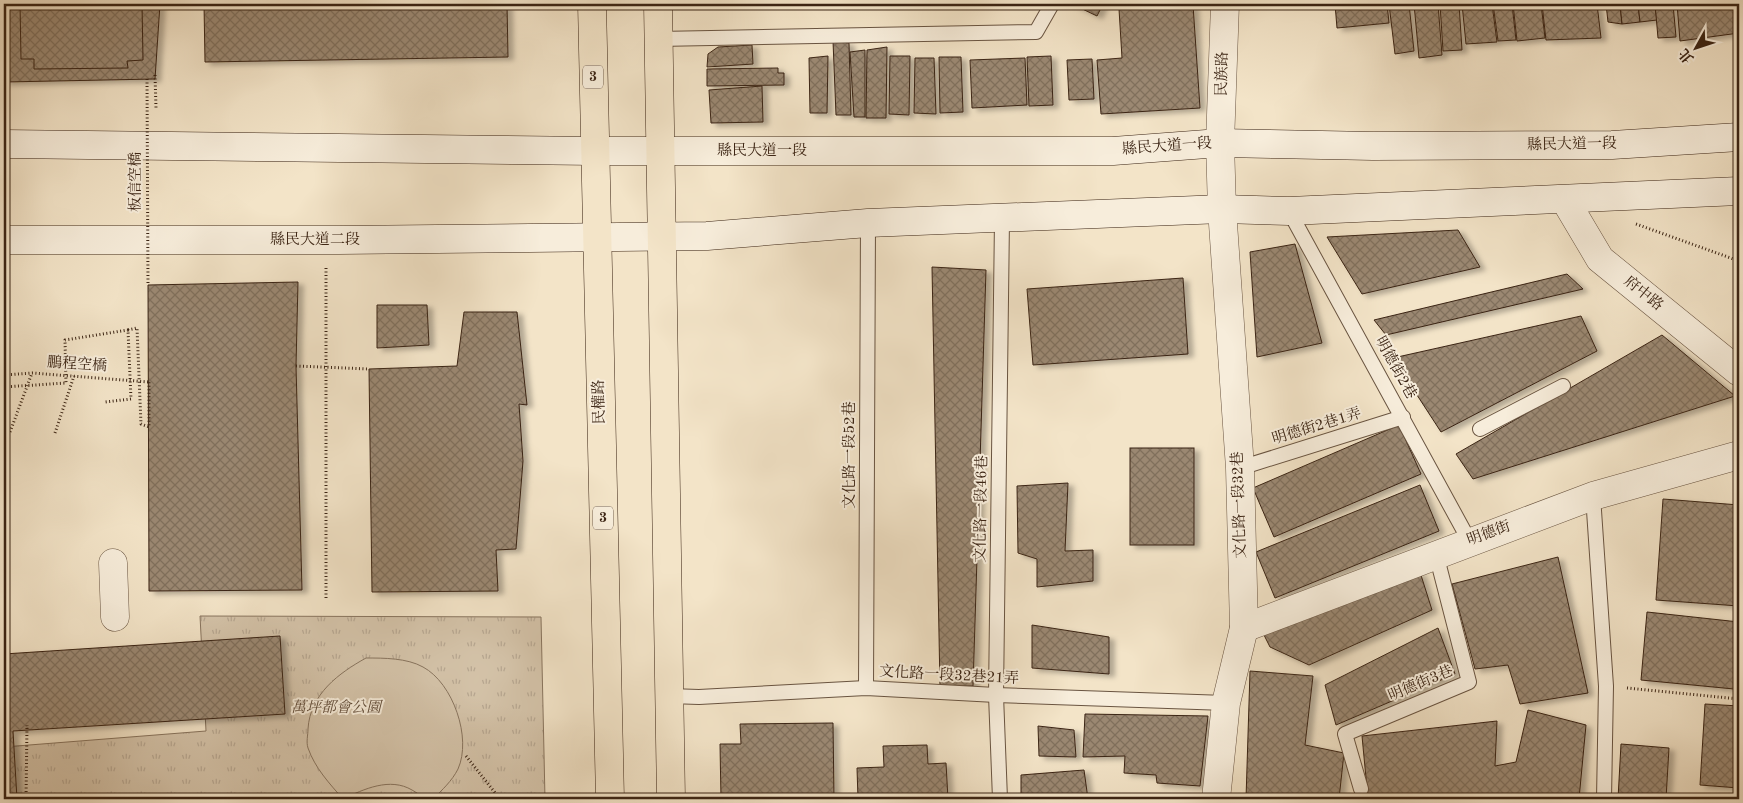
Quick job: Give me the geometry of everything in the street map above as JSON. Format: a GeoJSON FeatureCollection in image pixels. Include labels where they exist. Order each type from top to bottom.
{"type":"FeatureCollection","features":[{"type":"Feature","properties":{"kind":"main road","name":"民權路"},"geometry":{"type":"LineString","coordinates":[[592,4],[610,799]]}},
{"type":"Feature","properties":{"kind":"main road"},"geometry":{"type":"LineString","coordinates":[[658,4],[671,799]]}},
{"type":"Feature","properties":{"kind":"main road","name":"民族路"},"geometry":{"type":"LineString","coordinates":[[1222,209],[1220,143],[1225,4]]}},
{"type":"Feature","properties":{"kind":"main road","name":"縣民大道一段"},"geometry":{"type":"LineString","coordinates":[[594,151],[1113,151],[1220,143],[1373,146],[1612,145],[1739,137]]}},
{"type":"Feature","properties":{"kind":"main road"},"geometry":{"type":"LineString","coordinates":[[4,144],[594,151]]}},
{"type":"Feature","properties":{"kind":"main road"},"geometry":{"type":"LineString","coordinates":[[662,236],[707,236],[868,223],[1222,209],[1289,211],[1565,200],[1739,190]]}},
{"type":"Feature","properties":{"kind":"main road","name":"府中路"},"geometry":{"type":"LineString","coordinates":[[1565,200],[1600,259],[1739,372]]}},
{"type":"Feature","properties":{"kind":"main road","name":"文化路一段32巷"},"geometry":{"type":"LineString","coordinates":[[1216,799],[1226,703],[1244,628],[1240,468],[1222,209]]}},
{"type":"Feature","properties":{"kind":"main road","name":"縣民大道二段"},"geometry":{"type":"LineString","coordinates":[[4,240],[339,240],[662,236]]}},
{"type":"Feature","properties":{"kind":"main road","name":"明德街"},"geometry":{"type":"LineString","coordinates":[[1244,628],[1594,496],[1739,455]]}},
{"type":"Feature","properties":{"kind":"main road"},"geometry":{"type":"LineString","coordinates":[[113,563],[115,617]]}},
{"type":"Feature","properties":{"kind":"lane"},"geometry":{"type":"LineString","coordinates":[[658,39],[1036,32],[1052,4]]}},
{"type":"Feature","properties":{"kind":"lane","name":"明德街2巷"},"geometry":{"type":"LineString","coordinates":[[1289,211],[1470,542]]}},
{"type":"Feature","properties":{"kind":"lane","name":"文化路一段46巷"},"geometry":{"type":"LineString","coordinates":[[1000,799],[996,695],[1002,219]]}},
{"type":"Feature","properties":{"kind":"lane","name":"文化路一段52巷"},"geometry":{"type":"LineString","coordinates":[[866,688],[868,223]]}},
{"type":"Feature","properties":{"kind":"lane"},"geometry":{"type":"LineString","coordinates":[[1480,429],[1563,386]]}},
{"type":"Feature","properties":{"kind":"lane","name":"明德街2巷1弄"},"geometry":{"type":"LineString","coordinates":[[1240,468],[1403,417]]}},
{"type":"Feature","properties":{"kind":"lane"},"geometry":{"type":"LineString","coordinates":[[1594,496],[1606,686],[1604,799]]}},
{"type":"Feature","properties":{"kind":"lane","name":"明德街3巷"},"geometry":{"type":"LineString","coordinates":[[1361,789],[1344,734],[1469,682],[1436,554]]}},
{"type":"Feature","properties":{"kind":"lane","name":"文化路一段32巷21弄"},"geometry":{"type":"LineString","coordinates":[[670,696],[699,697],[866,688],[996,695],[1226,703]]}},
{"type":"Feature","properties":{"kind":"path"},"geometry":{"type":"LineString","coordinates":[[155,74],[156,108]]}},
{"type":"Feature","properties":{"kind":"path","name":"板信空橋"},"geometry":{"type":"LineString","coordinates":[[147,79],[148,286]]}},
{"type":"Feature","properties":{"kind":"path"},"geometry":{"type":"LineString","coordinates":[[1632,223],[1739,261]]}},
{"type":"Feature","properties":{"kind":"path"},"geometry":{"type":"LineString","coordinates":[[326,260],[326,598]]}},
{"type":"Feature","properties":{"kind":"path","name":"鵬程空橋"},"geometry":{"type":"LineString","coordinates":[[4,376],[32,373],[74,376],[149,382],[149,427],[141,424],[137,328],[128,330]]}},
{"type":"Feature","properties":{"kind":"path"},"geometry":{"type":"LineString","coordinates":[[4,387],[66,383],[65,340],[128,330],[131,400],[105,402]]}},
{"type":"Feature","properties":{"kind":"path"},"geometry":{"type":"LineString","coordinates":[[296,366],[369,369]]}},
{"type":"Feature","properties":{"kind":"path"},"geometry":{"type":"LineString","coordinates":[[10,432],[32,373]]}},
{"type":"Feature","properties":{"kind":"path"},"geometry":{"type":"LineString","coordinates":[[55,433],[74,376]]}},
{"type":"Feature","properties":{"kind":"path"},"geometry":{"type":"LineString","coordinates":[[1606,686],[1739,699]]}},
{"type":"Feature","properties":{"kind":"path"},"geometry":{"type":"LineString","coordinates":[[26,799],[27,725]]}},
{"type":"Feature","properties":{"kind":"path"},"geometry":{"type":"LineString","coordinates":[[466,756],[499,797],[493,799]]}},
{"type":"Feature","properties":{"kind":"green space","name":"萬坪都會公園"},"geometry":{"type":"Polygon","coordinates":[[[200,616],[541,617],[545,799],[4,799],[4,747],[206,731],[200,616]]]}},
{"type":"Feature","properties":{"kind":"green space"},"geometry":{"type":"Polygon","coordinates":[[[366,658],[388,658],[417,664],[434,675],[451,698],[461,727],[462,756],[453,777],[433,799],[424,797],[404,786],[386,784],[368,788],[343,799],[314,762],[307,746],[307,739],[314,705],[320,695],[336,678],[366,658]]]}},
{"type":"Feature","properties":{"kind":"building"},"geometry":{"type":"Polygon","coordinates":[[[4,4],[160,4],[155,79],[4,82],[4,4]]]}},
{"type":"Feature","properties":{"kind":"building"},"geometry":{"type":"Polygon","coordinates":[[[20,4],[142,4],[143,60],[127,61],[128,68],[34,69],[34,59],[21,59],[20,4]]]}},
{"type":"Feature","properties":{"kind":"building"},"geometry":{"type":"Polygon","coordinates":[[[204,4],[507,4],[508,57],[205,62],[204,4]]]}},
{"type":"Feature","properties":{"kind":"building"},"geometry":{"type":"Polygon","coordinates":[[[1072,4],[1103,4],[1097,16],[1072,4]]]}},
{"type":"Feature","properties":{"kind":"building"},"geometry":{"type":"Polygon","coordinates":[[[1335,4],[1387,4],[1389,23],[1337,28],[1335,4]]]}},
{"type":"Feature","properties":{"kind":"building"},"geometry":{"type":"Polygon","coordinates":[[[1389,4],[1409,4],[1414,51],[1395,54],[1389,4]]]}},
{"type":"Feature","properties":{"kind":"building"},"geometry":{"type":"Polygon","coordinates":[[[1414,4],[1438,4],[1442,55],[1419,58],[1414,4]]]}},
{"type":"Feature","properties":{"kind":"building"},"geometry":{"type":"Polygon","coordinates":[[[1440,4],[1459,4],[1462,50],[1443,51],[1440,4]]]}},
{"type":"Feature","properties":{"kind":"building"},"geometry":{"type":"Polygon","coordinates":[[[1462,4],[1492,4],[1497,42],[1466,44],[1462,4]]]}},
{"type":"Feature","properties":{"kind":"building"},"geometry":{"type":"Polygon","coordinates":[[[1493,4],[1512,4],[1516,40],[1498,41],[1493,4]]]}},
{"type":"Feature","properties":{"kind":"building"},"geometry":{"type":"Polygon","coordinates":[[[1513,4],[1541,4],[1545,38],[1517,41],[1513,4]]]}},
{"type":"Feature","properties":{"kind":"building"},"geometry":{"type":"Polygon","coordinates":[[[1542,4],[1597,4],[1601,38],[1546,40],[1542,4]]]}},
{"type":"Feature","properties":{"kind":"building"},"geometry":{"type":"Polygon","coordinates":[[[1606,4],[1620,4],[1622,24],[1608,22],[1606,4]]]}},
{"type":"Feature","properties":{"kind":"building"},"geometry":{"type":"Polygon","coordinates":[[[1620,4],[1638,4],[1640,22],[1622,24],[1620,4]]]}},
{"type":"Feature","properties":{"kind":"building"},"geometry":{"type":"Polygon","coordinates":[[[1638,4],[1655,4],[1657,20],[1640,22],[1638,4]]]}},
{"type":"Feature","properties":{"kind":"building"},"geometry":{"type":"Polygon","coordinates":[[[1655,4],[1673,4],[1676,37],[1658,38],[1655,4]]]}},
{"type":"Feature","properties":{"kind":"building"},"geometry":{"type":"Polygon","coordinates":[[[1677,4],[1739,4],[1739,33],[1680,41],[1677,4]]]}},
{"type":"Feature","properties":{"kind":"building"},"geometry":{"type":"Polygon","coordinates":[[[1193,5],[1200,108],[1101,114],[1097,60],[1122,58],[1119,9],[1193,5]]]}},
{"type":"Feature","properties":{"kind":"building"},"geometry":{"type":"Polygon","coordinates":[[[833,41],[849,43],[851,115],[836,115],[833,41]]]}},
{"type":"Feature","properties":{"kind":"building"},"geometry":{"type":"Polygon","coordinates":[[[752,45],[753,64],[707,67],[708,54],[718,47],[752,45]]]}},
{"type":"Feature","properties":{"kind":"building"},"geometry":{"type":"Polygon","coordinates":[[[887,47],[886,118],[866,118],[867,50],[887,47]]]}},
{"type":"Feature","properties":{"kind":"building"},"geometry":{"type":"Polygon","coordinates":[[[865,50],[865,117],[854,117],[850,52],[865,50]]]}},
{"type":"Feature","properties":{"kind":"building"},"geometry":{"type":"Polygon","coordinates":[[[828,56],[827,113],[810,113],[809,58],[828,56]]]}},
{"type":"Feature","properties":{"kind":"building"},"geometry":{"type":"Polygon","coordinates":[[[890,56],[910,56],[909,115],[889,114],[890,56]]]}},
{"type":"Feature","properties":{"kind":"building"},"geometry":{"type":"Polygon","coordinates":[[[1051,56],[1053,105],[1029,106],[1027,57],[1051,56]]]}},
{"type":"Feature","properties":{"kind":"building"},"geometry":{"type":"Polygon","coordinates":[[[939,57],[961,57],[963,112],[940,113],[939,57]]]}},
{"type":"Feature","properties":{"kind":"building"},"geometry":{"type":"Polygon","coordinates":[[[915,58],[934,58],[936,114],[914,113],[915,58]]]}},
{"type":"Feature","properties":{"kind":"building"},"geometry":{"type":"Polygon","coordinates":[[[1025,58],[1027,105],[972,108],[970,60],[1025,58]]]}},
{"type":"Feature","properties":{"kind":"building"},"geometry":{"type":"Polygon","coordinates":[[[1092,59],[1094,99],[1069,100],[1067,60],[1092,59]]]}},
{"type":"Feature","properties":{"kind":"building"},"geometry":{"type":"Polygon","coordinates":[[[778,68],[778,73],[784,73],[784,85],[707,86],[707,69],[778,68]]]}},
{"type":"Feature","properties":{"kind":"building"},"geometry":{"type":"Polygon","coordinates":[[[762,86],[763,122],[711,123],[709,90],[762,86]]]}},
{"type":"Feature","properties":{"kind":"building"},"geometry":{"type":"Polygon","coordinates":[[[1458,230],[1480,267],[1362,294],[1327,237],[1458,230]]]}},
{"type":"Feature","properties":{"kind":"building"},"geometry":{"type":"Polygon","coordinates":[[[1295,244],[1322,343],[1257,357],[1250,252],[1295,244]]]}},
{"type":"Feature","properties":{"kind":"building"},"geometry":{"type":"Polygon","coordinates":[[[932,267],[986,270],[973,686],[940,687],[932,267]]]}},
{"type":"Feature","properties":{"kind":"building"},"geometry":{"type":"Polygon","coordinates":[[[1567,274],[1583,289],[1386,335],[1374,320],[1567,274]]]}},
{"type":"Feature","properties":{"kind":"building"},"geometry":{"type":"Polygon","coordinates":[[[1183,278],[1188,354],[1033,365],[1027,289],[1183,278]]]}},
{"type":"Feature","properties":{"kind":"building"},"geometry":{"type":"Polygon","coordinates":[[[298,282],[296,366],[302,590],[149,591],[148,285],[298,282]]]}},
{"type":"Feature","properties":{"kind":"building"},"geometry":{"type":"Polygon","coordinates":[[[377,305],[427,305],[429,345],[377,348],[377,305]]]}},
{"type":"Feature","properties":{"kind":"building"},"geometry":{"type":"Polygon","coordinates":[[[464,312],[517,312],[527,405],[519,404],[523,461],[516,549],[496,550],[498,591],[372,592],[369,369],[457,366],[464,312]]]}},
{"type":"Feature","properties":{"kind":"building"},"geometry":{"type":"Polygon","coordinates":[[[1581,316],[1597,351],[1441,432],[1393,358],[1581,316]]]}},
{"type":"Feature","properties":{"kind":"building"},"geometry":{"type":"Polygon","coordinates":[[[1662,335],[1735,396],[1473,479],[1456,454],[1662,335]]]}},
{"type":"Feature","properties":{"kind":"building"},"geometry":{"type":"Polygon","coordinates":[[[1399,425],[1421,474],[1274,537],[1253,488],[1399,425]]]}},
{"type":"Feature","properties":{"kind":"building"},"geometry":{"type":"Polygon","coordinates":[[[1130,448],[1194,448],[1194,545],[1130,545],[1130,448]]]}},
{"type":"Feature","properties":{"kind":"building"},"geometry":{"type":"Polygon","coordinates":[[[1068,483],[1065,551],[1093,550],[1093,581],[1037,587],[1037,559],[1018,553],[1017,486],[1068,483]]]}},
{"type":"Feature","properties":{"kind":"building"},"geometry":{"type":"Polygon","coordinates":[[[1420,485],[1439,531],[1275,598],[1256,552],[1420,485]]]}},
{"type":"Feature","properties":{"kind":"building"},"geometry":{"type":"Polygon","coordinates":[[[1663,499],[1739,505],[1739,606],[1656,600],[1663,499]]]}},
{"type":"Feature","properties":{"kind":"building"},"geometry":{"type":"Polygon","coordinates":[[[1558,557],[1588,693],[1520,704],[1508,665],[1475,669],[1452,584],[1558,557]]]}},
{"type":"Feature","properties":{"kind":"building"},"geometry":{"type":"Polygon","coordinates":[[[1420,572],[1432,610],[1309,665],[1270,647],[1262,631],[1420,572]]]}},
{"type":"Feature","properties":{"kind":"building"},"geometry":{"type":"Polygon","coordinates":[[[1647,612],[1739,622],[1734,689],[1641,680],[1647,612]]]}},
{"type":"Feature","properties":{"kind":"building"},"geometry":{"type":"Polygon","coordinates":[[[1032,625],[1109,637],[1109,674],[1032,668],[1032,625]]]}},
{"type":"Feature","properties":{"kind":"building"},"geometry":{"type":"Polygon","coordinates":[[[1438,628],[1455,674],[1336,725],[1325,685],[1438,628]]]}},
{"type":"Feature","properties":{"kind":"building"},"geometry":{"type":"Polygon","coordinates":[[[280,636],[285,714],[13,731],[17,799],[4,799],[4,654],[280,636]]]}},
{"type":"Feature","properties":{"kind":"building"},"geometry":{"type":"Polygon","coordinates":[[[1250,671],[1313,676],[1305,745],[1344,753],[1339,799],[1246,799],[1250,671]]]}},
{"type":"Feature","properties":{"kind":"building"},"geometry":{"type":"Polygon","coordinates":[[[1705,704],[1739,706],[1739,788],[1700,785],[1705,704]]]}},
{"type":"Feature","properties":{"kind":"building"},"geometry":{"type":"Polygon","coordinates":[[[1528,710],[1586,725],[1579,799],[1368,799],[1362,736],[1497,721],[1495,766],[1516,762],[1528,710]]]}},
{"type":"Feature","properties":{"kind":"building"},"geometry":{"type":"Polygon","coordinates":[[[1085,714],[1208,716],[1200,786],[1157,783],[1156,775],[1124,773],[1125,756],[1083,757],[1085,714]]]}},
{"type":"Feature","properties":{"kind":"building"},"geometry":{"type":"Polygon","coordinates":[[[833,723],[834,799],[721,799],[720,744],[741,744],[740,724],[833,723]]]}},
{"type":"Feature","properties":{"kind":"building"},"geometry":{"type":"Polygon","coordinates":[[[1038,726],[1074,730],[1076,757],[1039,756],[1038,726]]]}},
{"type":"Feature","properties":{"kind":"building"},"geometry":{"type":"Polygon","coordinates":[[[1621,744],[1669,748],[1666,799],[1618,799],[1621,744]]]}},
{"type":"Feature","properties":{"kind":"building"},"geometry":{"type":"Polygon","coordinates":[[[927,745],[928,764],[946,763],[948,799],[858,799],[857,768],[884,767],[883,746],[927,745]]]}},
{"type":"Feature","properties":{"kind":"building"},"geometry":{"type":"Polygon","coordinates":[[[1084,770],[1088,799],[1021,799],[1021,775],[1084,770]]]}}]}
